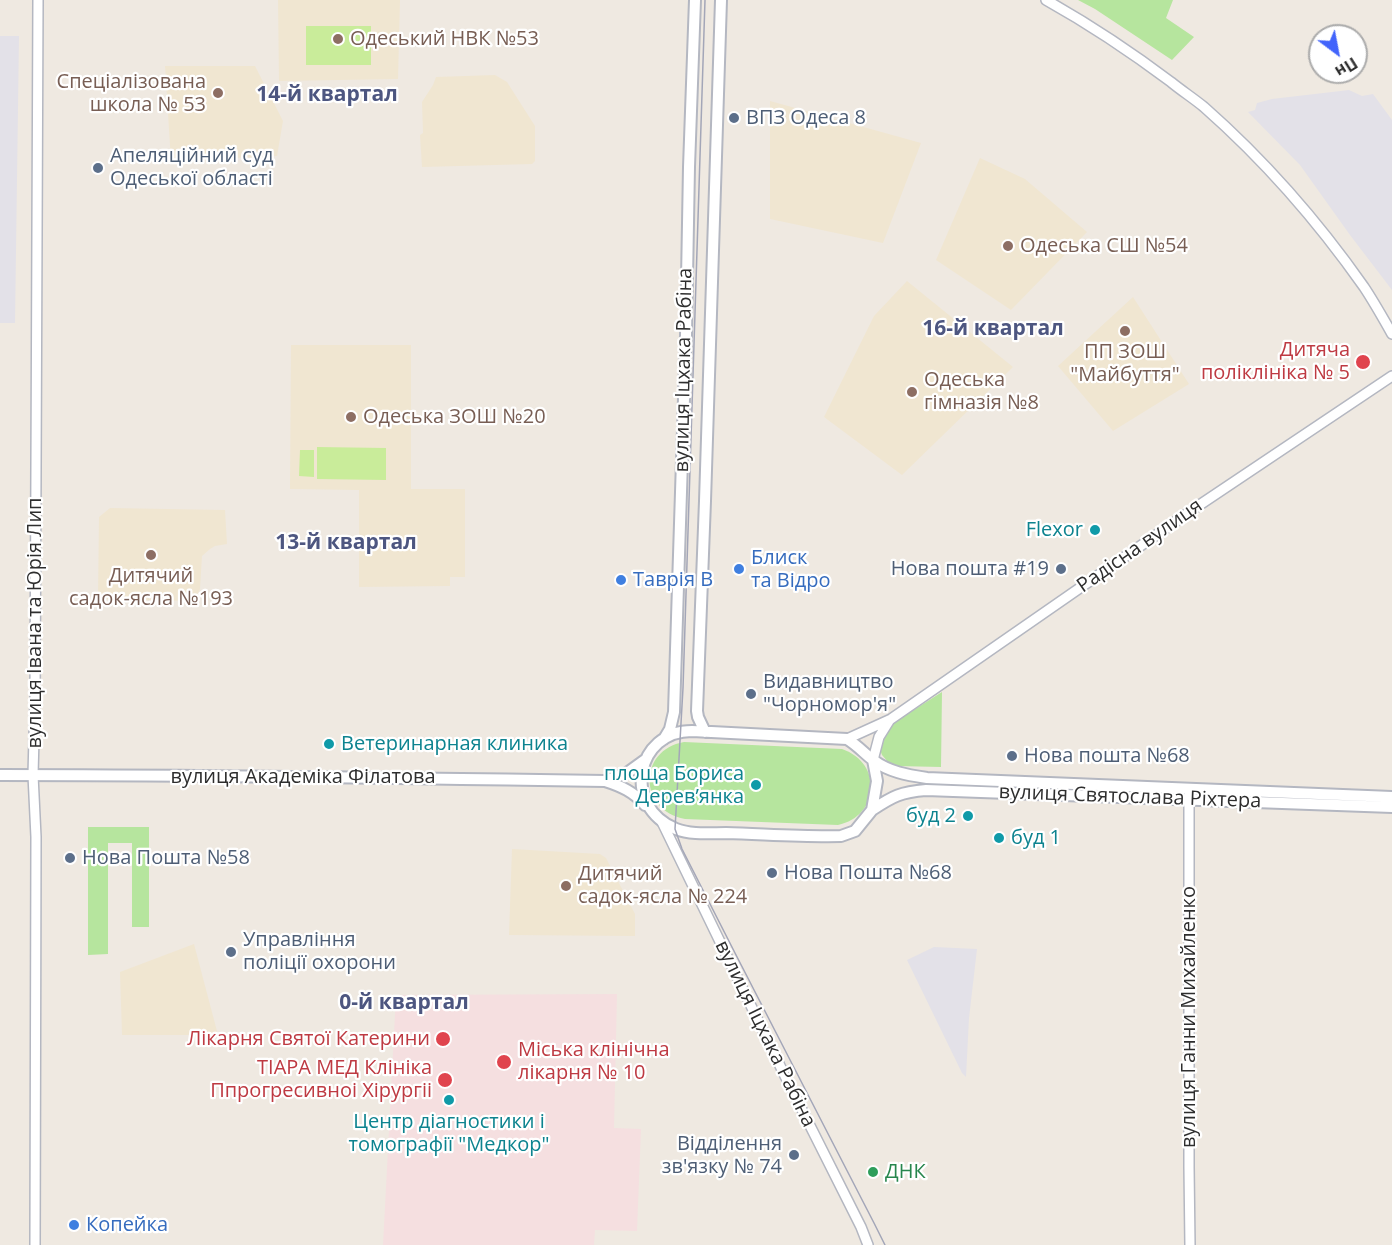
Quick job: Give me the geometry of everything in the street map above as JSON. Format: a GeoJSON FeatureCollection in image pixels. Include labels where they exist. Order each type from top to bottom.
{"type":"FeatureCollection","features":[{"type":"Feature","properties":{"kind":"main road","name":"вулиця Іцхака Рабіна"},"geometry":{"type":"LineString","coordinates":[[664,739],[670,729],[674,712],[695,0]]}},
{"type":"Feature","properties":{"kind":"main road","name":"вулиця Іцхака Рабіна"},"geometry":{"type":"LineString","coordinates":[[705,732],[697,711],[721,0]]}},
{"type":"Feature","properties":{"kind":"main road"},"geometry":{"type":"LineString","coordinates":[[685,731],[705,732],[847,739],[873,760],[877,781],[872,810],[855,831],[841,836],[705,833],[682,831],[662,822],[651,812],[644,800],[641,786],[646,759],[664,739],[685,731]]}},
{"type":"Feature","properties":{"kind":"main road","name":"вулиця Академіка Філатова"},"geometry":{"type":"LineString","coordinates":[[605,781],[627,773],[646,759]]}},
{"type":"Feature","properties":{"kind":"main road","name":"вулиця Святослава Ріхтера"},"geometry":{"type":"LineString","coordinates":[[873,760],[891,770],[927,778],[1392,807]]}},
{"type":"Feature","properties":{"kind":"main road","name":"вулиця Академіка Філатова"},"geometry":{"type":"LineString","coordinates":[[0,775],[605,781],[620,786],[637,796],[651,812]]}},
{"type":"Feature","properties":{"kind":"main road","name":"вулиця Святослава Ріхтера"},"geometry":{"type":"LineString","coordinates":[[872,810],[896,795],[909,791],[926,790],[1392,797]]}},
{"type":"Feature","properties":{"kind":"street","name":"вулиця Івана та Юрія Лип"},"geometry":{"type":"LineString","coordinates":[[35,1245],[36,837],[33,775],[38,0]]}},
{"type":"Feature","properties":{"kind":"street"},"geometry":{"type":"LineString","coordinates":[[1046,0],[1104,35],[1152,68],[1203,107],[1256,157],[1341,257],[1365,289],[1392,334]]}},
{"type":"Feature","properties":{"kind":"street","name":"Радісна вулиця"},"geometry":{"type":"LineString","coordinates":[[847,739],[891,719],[1198,506],[1392,376]]}},
{"type":"Feature","properties":{"kind":"street","name":"Радісна вулиця"},"geometry":{"type":"LineString","coordinates":[[873,760],[879,737],[891,719]]}},
{"type":"Feature","properties":{"kind":"street","name":"вулиця Ганни Михайленко"},"geometry":{"type":"LineString","coordinates":[[1189,794],[1188,1167],[1190,1245]]}},
{"type":"Feature","properties":{"kind":"street","name":"вулиця Іцхака Рабіна"},"geometry":{"type":"LineString","coordinates":[[662,822],[868,1245]]}},
{"type":"Feature","properties":{"kind":"shaded area","name":"Одеський НВК №53"},"geometry":{"type":"Polygon","coordinates":[[[278,0],[400,0],[398,79],[279,81],[278,0]]]}},
{"type":"Feature","properties":{"kind":"shaded area"},"geometry":{"type":"Polygon","coordinates":[[[0,36],[19,36],[15,323],[0,323],[0,36]]]}},
{"type":"Feature","properties":{"kind":"shaded area","name":"Спеціалізована школа № 53"},"geometry":{"type":"Polygon","coordinates":[[[165,66],[255,66],[283,121],[277,156],[171,161],[165,66]]]}},
{"type":"Feature","properties":{"kind":"shaded area"},"geometry":{"type":"Polygon","coordinates":[[[495,75],[507,82],[535,126],[535,161],[532,164],[422,167],[420,135],[423,133],[422,102],[436,77],[495,75]]]}},
{"type":"Feature","properties":{"kind":"shaded area"},"geometry":{"type":"Polygon","coordinates":[[[1349,90],[1362,96],[1373,94],[1392,120],[1392,290],[1300,165],[1248,112],[1255,110],[1257,103],[1272,99],[1349,90]]]}},
{"type":"Feature","properties":{"kind":"shaded area"},"geometry":{"type":"Polygon","coordinates":[[[770,101],[921,143],[883,243],[770,219],[770,101]]]}},
{"type":"Feature","properties":{"kind":"shaded area","name":"Одеська СШ №54"},"geometry":{"type":"Polygon","coordinates":[[[980,158],[1025,179],[1087,232],[1011,310],[936,260],[980,158]]]}},
{"type":"Feature","properties":{"kind":"shaded area","name":"Одеська гімназія №8"},"geometry":{"type":"Polygon","coordinates":[[[907,281],[1013,367],[902,475],[824,417],[874,316],[907,281]]]}},
{"type":"Feature","properties":{"kind":"shaded area","name":"ПП ЗОШ \"Майбуття\""},"geometry":{"type":"Polygon","coordinates":[[[1133,297],[1189,384],[1113,431],[1058,366],[1133,297]]]}},
{"type":"Feature","properties":{"kind":"shaded area","name":"Одеська ЗОШ №20"},"geometry":{"type":"Polygon","coordinates":[[[291,345],[411,345],[411,489],[465,489],[465,577],[450,577],[450,586],[359,587],[359,490],[290,489],[291,345]]]}},
{"type":"Feature","properties":{"kind":"shaded area","name":"Дитячий садок-ясла №193"},"geometry":{"type":"Polygon","coordinates":[[[110,508],[225,510],[227,544],[215,546],[202,556],[200,589],[196,597],[190,601],[98,597],[99,517],[110,508]]]}},
{"type":"Feature","properties":{"kind":"shaded area","name":"Дитячий садок-ясла № 224"},"geometry":{"type":"Polygon","coordinates":[[[512,849],[600,854],[606,858],[635,914],[635,936],[509,935],[512,849]]]}},
{"type":"Feature","properties":{"kind":"shaded area"},"geometry":{"type":"Polygon","coordinates":[[[194,944],[218,1035],[122,1035],[120,972],[194,944]]]}},
{"type":"Feature","properties":{"kind":"shaded area"},"geometry":{"type":"Polygon","coordinates":[[[934,947],[977,949],[969,1018],[966,1077],[907,960],[934,947]]]}},
{"type":"Feature","properties":{"kind":"shaded area","name":"Міська клінічна лікарня № 10"},"geometry":{"type":"Polygon","coordinates":[[[617,994],[614,1128],[641,1129],[637,1231],[595,1230],[594,1245],[383,1245],[396,995],[617,994]]]}},
{"type":"Feature","properties":{"kind":"green space"},"geometry":{"type":"Polygon","coordinates":[[[1078,0],[1173,0],[1166,18],[1194,37],[1172,60],[1078,0]]]}},
{"type":"Feature","properties":{"kind":"green space"},"geometry":{"type":"Polygon","coordinates":[[[306,26],[371,26],[371,65],[306,65],[306,26]]]}},
{"type":"Feature","properties":{"kind":"green space"},"geometry":{"type":"Polygon","coordinates":[[[317,447],[386,448],[386,480],[317,479],[317,447]]]}},
{"type":"Feature","properties":{"kind":"green space"},"geometry":{"type":"Polygon","coordinates":[[[300,450],[314,450],[314,477],[299,476],[300,450]]]}},
{"type":"Feature","properties":{"kind":"green space"},"geometry":{"type":"Polygon","coordinates":[[[942,692],[941,767],[896,766],[888,762],[880,750],[881,737],[887,727],[942,692]]]}},
{"type":"Feature","properties":{"kind":"green space"},"geometry":{"type":"Polygon","coordinates":[[[684,742],[842,749],[855,756],[865,766],[870,777],[869,801],[852,820],[838,825],[685,819],[670,813],[659,804],[652,793],[650,780],[652,768],[658,756],[669,747],[684,742]]]}},
{"type":"Feature","properties":{"kind":"green space"},"geometry":{"type":"Polygon","coordinates":[[[88,827],[149,827],[149,927],[132,927],[132,843],[108,843],[108,954],[88,955],[88,827]]]}},
{"type":"Feature","properties":{"kind":"tram line"},"geometry":{"type":"LineString","coordinates":[[705,0],[683,688],[675,829],[682,849],[885,1245]]}},
{"type":"Feature","properties":{"kind":"place","name":"Одеський НВК №53"},"geometry":{"type":"Point","coordinates":[338,39]}},
{"type":"Feature","properties":{"kind":"place","name":"Спеціалізована школа № 53"},"geometry":{"type":"Point","coordinates":[218,93]}},
{"type":"Feature","properties":{"kind":"place","name":"ВПЗ Одеса 8"},"geometry":{"type":"Point","coordinates":[734,118]}},
{"type":"Feature","properties":{"kind":"place","name":"Апеляційний суд Одеської області"},"geometry":{"type":"Point","coordinates":[98,168]}},
{"type":"Feature","properties":{"kind":"place","name":"Одеська СШ №54"},"geometry":{"type":"Point","coordinates":[1008,246]}},
{"type":"Feature","properties":{"kind":"place","name":"ПП ЗОШ \"Майбуття\""},"geometry":{"type":"Point","coordinates":[1125,331]}},
{"type":"Feature","properties":{"kind":"place","name":"Дитяча поліклініка № 5"},"geometry":{"type":"Point","coordinates":[1363,362]}},
{"type":"Feature","properties":{"kind":"place","name":"Одеська гімназія №8"},"geometry":{"type":"Point","coordinates":[912,392]}},
{"type":"Feature","properties":{"kind":"place","name":"Одеська ЗОШ №20"},"geometry":{"type":"Point","coordinates":[351,417]}},
{"type":"Feature","properties":{"kind":"place","name":"Flexor"},"geometry":{"type":"Point","coordinates":[1095,530]}},
{"type":"Feature","properties":{"kind":"place","name":"Дитячий садок-ясла №193"},"geometry":{"type":"Point","coordinates":[151,555]}},
{"type":"Feature","properties":{"kind":"place","name":"Блиск та Відро"},"geometry":{"type":"Point","coordinates":[739,569]}},
{"type":"Feature","properties":{"kind":"place","name":"Нова пошта #19"},"geometry":{"type":"Point","coordinates":[1061,569]}},
{"type":"Feature","properties":{"kind":"place","name":"Таврія В"},"geometry":{"type":"Point","coordinates":[621,580]}},
{"type":"Feature","properties":{"kind":"place","name":"Видавництво \"Чорномор'я\""},"geometry":{"type":"Point","coordinates":[751,694]}},
{"type":"Feature","properties":{"kind":"place","name":"Ветеринарная клиника"},"geometry":{"type":"Point","coordinates":[329,744]}},
{"type":"Feature","properties":{"kind":"place","name":"Нова пошта №68"},"geometry":{"type":"Point","coordinates":[1012,756]}},
{"type":"Feature","properties":{"kind":"place","name":"площа Бориса Деревʼянка"},"geometry":{"type":"Point","coordinates":[756,785]}},
{"type":"Feature","properties":{"kind":"place","name":"буд 2"},"geometry":{"type":"Point","coordinates":[968,816]}},
{"type":"Feature","properties":{"kind":"place","name":"буд 1"},"geometry":{"type":"Point","coordinates":[999,838]}},
{"type":"Feature","properties":{"kind":"place","name":"Нова Пошта №58"},"geometry":{"type":"Point","coordinates":[70,858]}},
{"type":"Feature","properties":{"kind":"place","name":"Нова Пошта №68"},"geometry":{"type":"Point","coordinates":[772,873]}},
{"type":"Feature","properties":{"kind":"place","name":"Дитячий садок-ясла № 224"},"geometry":{"type":"Point","coordinates":[566,886]}},
{"type":"Feature","properties":{"kind":"place","name":"Управління поліції охорони"},"geometry":{"type":"Point","coordinates":[231,952]}},
{"type":"Feature","properties":{"kind":"place","name":"Лікарня Святої Катерини"},"geometry":{"type":"Point","coordinates":[443,1039]}},
{"type":"Feature","properties":{"kind":"place","name":"Міська клінічна лікарня № 10"},"geometry":{"type":"Point","coordinates":[504,1062]}},
{"type":"Feature","properties":{"kind":"place","name":"ТІАРА МЕД Клініка Ппрогресивноі Хірургіі"},"geometry":{"type":"Point","coordinates":[445,1080]}},
{"type":"Feature","properties":{"kind":"place","name":"Центр діагностики і томографії \"Медкор\""},"geometry":{"type":"Point","coordinates":[449,1100]}},
{"type":"Feature","properties":{"kind":"place","name":"Відділення зв'язку № 74"},"geometry":{"type":"Point","coordinates":[794,1155]}},
{"type":"Feature","properties":{"kind":"place","name":"ДНК"},"geometry":{"type":"Point","coordinates":[873,1172]}},
{"type":"Feature","properties":{"kind":"place","name":"Копейка"},"geometry":{"type":"Point","coordinates":[74,1225]}},
{"type":"Feature","properties":{"kind":"district","name":"14-й квартал"},"geometry":{"type":"Point","coordinates":[327,95]}},
{"type":"Feature","properties":{"kind":"district","name":"16-й квартал"},"geometry":{"type":"Point","coordinates":[993,329]}},
{"type":"Feature","properties":{"kind":"district","name":"13-й квартал"},"geometry":{"type":"Point","coordinates":[346,543]}},
{"type":"Feature","properties":{"kind":"district","name":"0-й квартал"},"geometry":{"type":"Point","coordinates":[404,1003]}}]}
